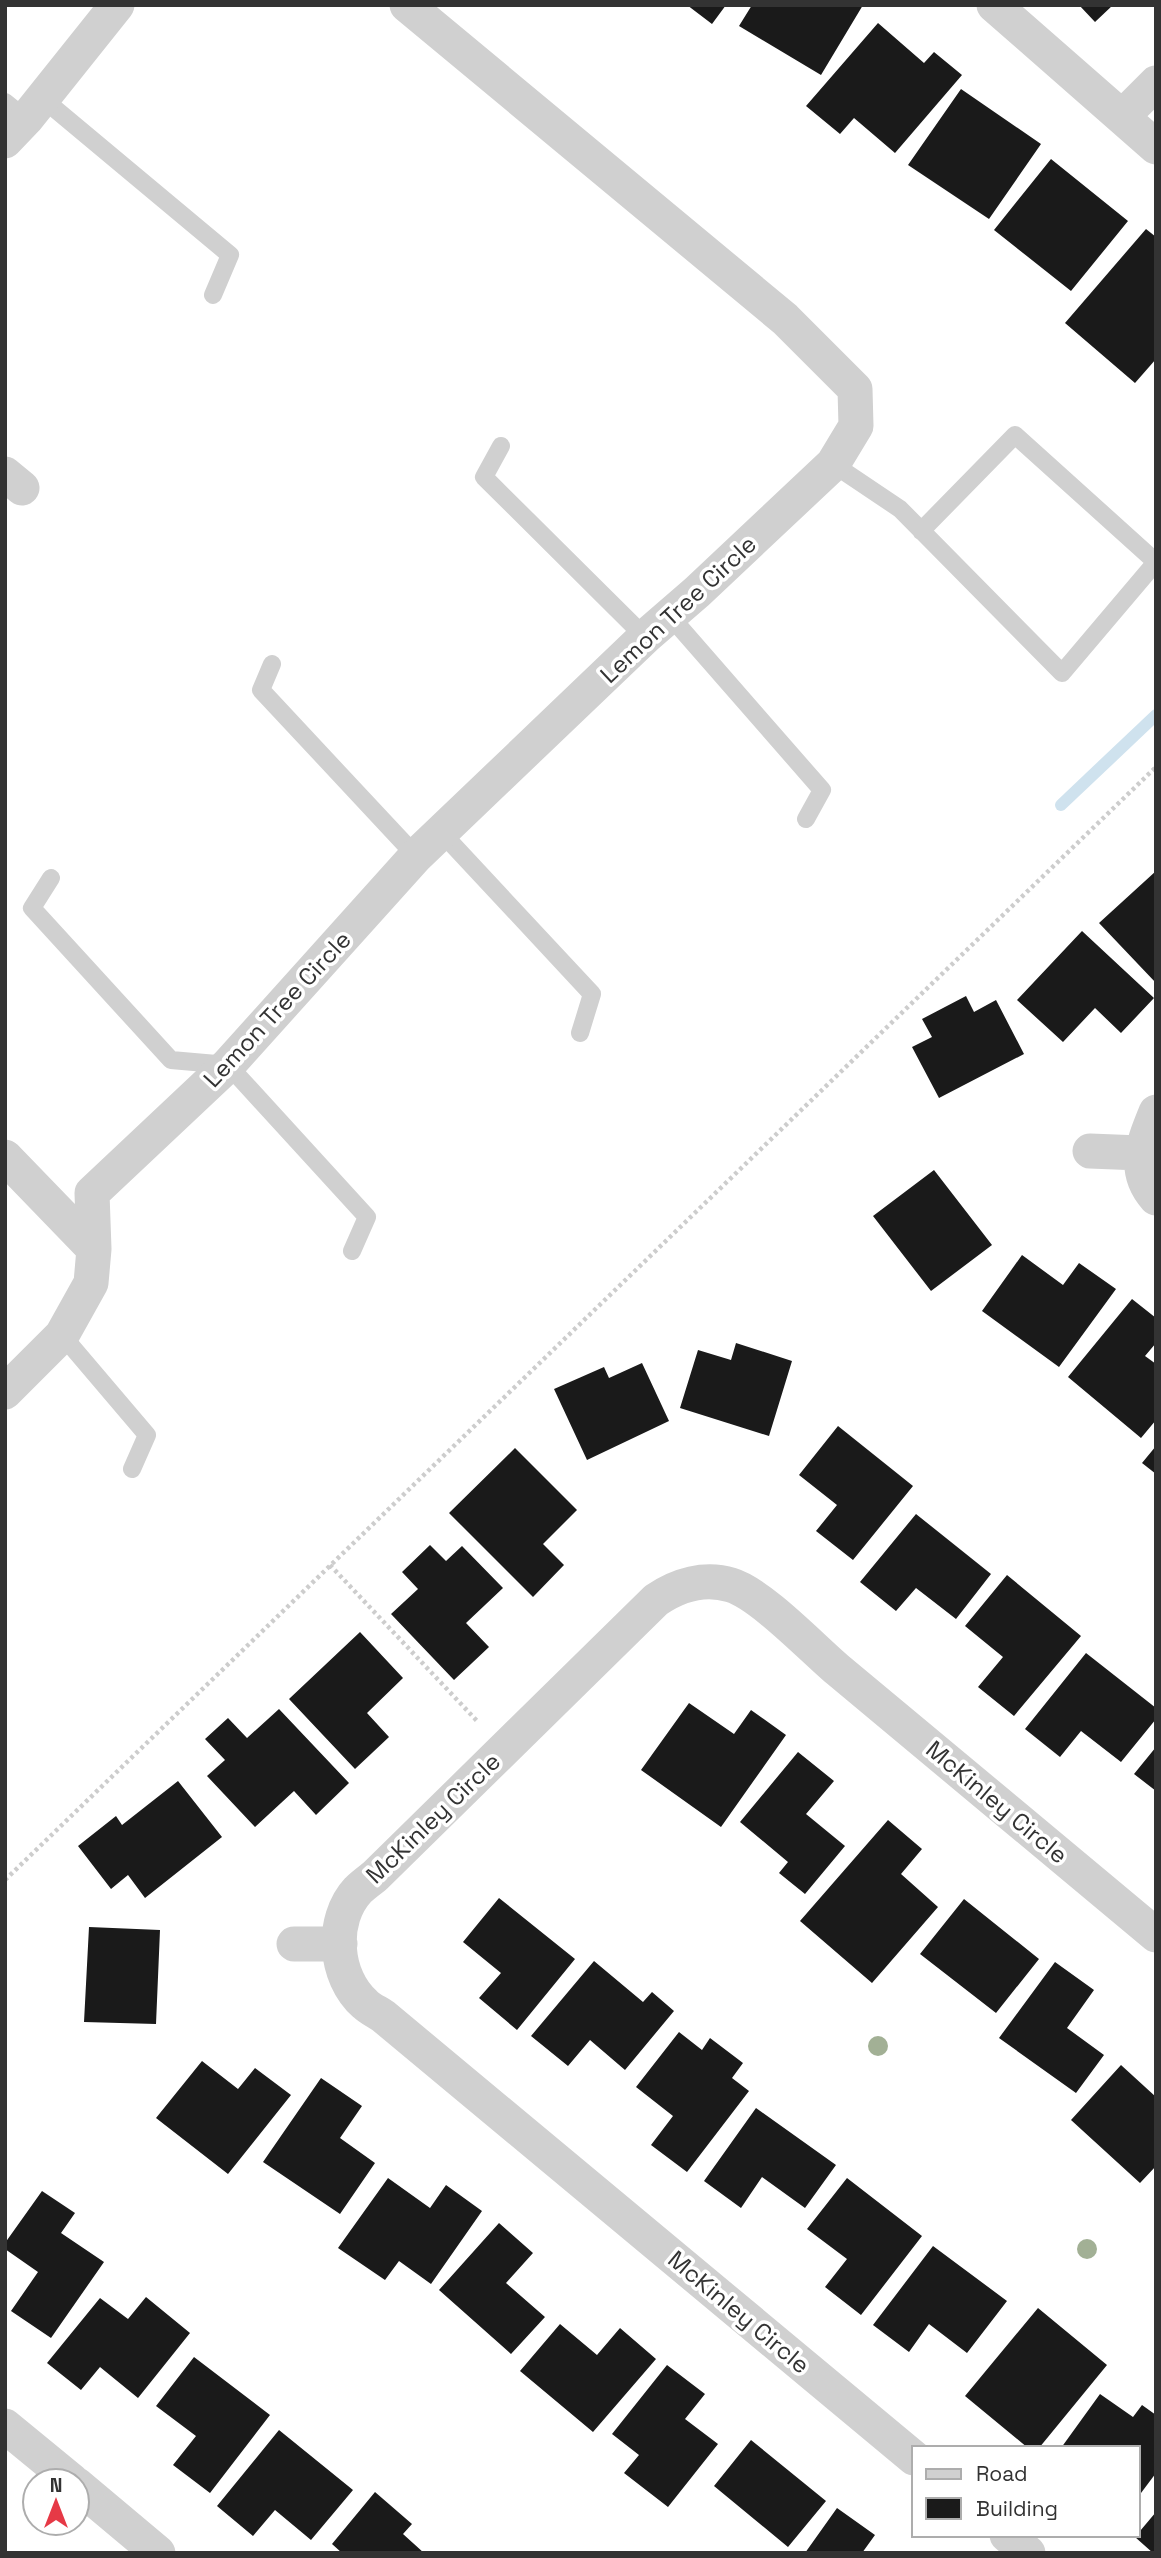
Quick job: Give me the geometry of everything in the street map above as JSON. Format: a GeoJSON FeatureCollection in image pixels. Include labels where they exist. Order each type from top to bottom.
{"type":"FeatureCollection","features":[{"type":"Feature","properties":{"kind":"street"},"geometry":{"type":"LineString","coordinates":[[20,115],[117,5]]}},
{"type":"Feature","properties":{"kind":"street","name":"Lemon Tree Circle"},"geometry":{"type":"LineString","coordinates":[[5,1392],[62,1335],[91,1283],[94,1249],[92,1193],[228,1065],[416,856],[657,626],[833,464],[856,426],[855,389],[785,319],[407,5]]}},
{"type":"Feature","properties":{"kind":"street"},"geometry":{"type":"LineString","coordinates":[[994,5],[1156,147]]}},
{"type":"Feature","properties":{"kind":"street"},"geometry":{"type":"LineString","coordinates":[[1122,117],[1156,83]]}},
{"type":"Feature","properties":{"kind":"street"},"geometry":{"type":"LineString","coordinates":[[1156,1112],[1140,1153],[1147,1188],[1156,1198]]}},
{"type":"Feature","properties":{"kind":"street"},"geometry":{"type":"LineString","coordinates":[[1090,1151],[1140,1153]]}},
{"type":"Feature","properties":{"kind":"street"},"geometry":{"type":"LineString","coordinates":[[5,1157],[94,1249]]}},
{"type":"Feature","properties":{"kind":"street","name":"McKinley Circle"},"geometry":{"type":"LineString","coordinates":[[912,2456],[364,2003],[341,1964],[340,1944],[348,1904],[358,1889],[375,1876],[505,1750],[656,1600],[670,1590],[692,1583],[704,1567],[758,1600],[1156,1935]]}},
{"type":"Feature","properties":{"kind":"street"},"geometry":{"type":"LineString","coordinates":[[294,1944],[340,1944]]}},
{"type":"Feature","properties":{"kind":"street"},"geometry":{"type":"LineString","coordinates":[[5,2426],[55,2467]]}},
{"type":"Feature","properties":{"kind":"street"},"geometry":{"type":"LineString","coordinates":[[91,2497],[159,2553]]}},
{"type":"Feature","properties":{"kind":"street"},"geometry":{"type":"LineString","coordinates":[[1009,2537],[1028,2553]]}},
{"type":"Feature","properties":{"kind":"lane"},"geometry":{"type":"LineString","coordinates":[[20,115],[230,255],[213,295]]}},
{"type":"Feature","properties":{"kind":"lane"},"geometry":{"type":"LineString","coordinates":[[833,464],[900,509],[921,531],[1062,673],[1156,562],[1015,435],[921,531]]}},
{"type":"Feature","properties":{"kind":"lane"},"geometry":{"type":"LineString","coordinates":[[501,446],[484,477],[657,626],[822,790],[806,819]]}},
{"type":"Feature","properties":{"kind":"lane"},"geometry":{"type":"LineString","coordinates":[[272,664],[261,690],[416,856]]}},
{"type":"Feature","properties":{"kind":"lane"},"geometry":{"type":"LineString","coordinates":[[441,832],[592,994],[580,1033]]}},
{"type":"Feature","properties":{"kind":"lane"},"geometry":{"type":"LineString","coordinates":[[51,878],[32,908],[171,1060],[228,1065],[367,1217],[352,1251]]}},
{"type":"Feature","properties":{"kind":"lane"},"geometry":{"type":"LineString","coordinates":[[62,1335],[147,1435],[132,1469]]}},
{"type":"Feature","properties":{"kind":"path"},"geometry":{"type":"LineString","coordinates":[[5,1880],[1156,767]]}},
{"type":"Feature","properties":{"kind":"path"},"geometry":{"type":"LineString","coordinates":[[330,1565],[505,1750]]}},
{"type":"Feature","properties":{"kind":"building"},"geometry":{"type":"Polygon","coordinates":[[[687,5],[726,5],[712,24],[687,5]]]}},
{"type":"Feature","properties":{"kind":"building"},"geometry":{"type":"Polygon","coordinates":[[[752,5],[863,5],[821,75],[739,26],[752,5]]]}},
{"type":"Feature","properties":{"kind":"building"},"geometry":{"type":"Polygon","coordinates":[[[1079,5],[1113,5],[1095,22],[1079,5]]]}},
{"type":"Feature","properties":{"kind":"building"},"geometry":{"type":"Polygon","coordinates":[[[878,23],[924,63],[934,52],[962,75],[895,153],[854,118],[840,134],[806,106],[878,23]]]}},
{"type":"Feature","properties":{"kind":"building"},"geometry":{"type":"Polygon","coordinates":[[[961,89],[1041,144],[989,219],[908,165],[961,89]]]}},
{"type":"Feature","properties":{"kind":"building"},"geometry":{"type":"Polygon","coordinates":[[[1051,159],[1128,221],[1071,291],[994,230],[1051,159]]]}},
{"type":"Feature","properties":{"kind":"building"},"geometry":{"type":"Polygon","coordinates":[[[1146,229],[1156,237],[1156,359],[1135,383],[1065,323],[1146,229]]]}},
{"type":"Feature","properties":{"kind":"building"},"geometry":{"type":"Polygon","coordinates":[[[1156,871],[1156,983],[1099,923],[1156,871]]]}},
{"type":"Feature","properties":{"kind":"building"},"geometry":{"type":"Polygon","coordinates":[[[1082,931],[1154,998],[1121,1033],[1095,1008],[1063,1042],[1017,1000],[1082,931]]]}},
{"type":"Feature","properties":{"kind":"building"},"geometry":{"type":"Polygon","coordinates":[[[966,996],[974,1012],[996,1000],[1024,1054],[939,1098],[912,1047],[932,1037],[922,1019],[966,996]]]}},
{"type":"Feature","properties":{"kind":"building"},"geometry":{"type":"Polygon","coordinates":[[[934,1170],[992,1245],[931,1291],[873,1216],[934,1170]]]}},
{"type":"Feature","properties":{"kind":"building"},"geometry":{"type":"Polygon","coordinates":[[[1022,1255],[1063,1285],[1079,1263],[1116,1289],[1059,1367],[982,1311],[1022,1255]]]}},
{"type":"Feature","properties":{"kind":"building"},"geometry":{"type":"Polygon","coordinates":[[[1132,1299],[1156,1318],[1156,1343],[1145,1356],[1156,1364],[1156,1420],[1141,1438],[1068,1377],[1132,1299]]]}},
{"type":"Feature","properties":{"kind":"building"},"geometry":{"type":"Polygon","coordinates":[[[736,1343],[792,1361],[769,1436],[680,1408],[698,1350],[731,1360],[736,1343]]]}},
{"type":"Feature","properties":{"kind":"building"},"geometry":{"type":"Polygon","coordinates":[[[642,1363],[669,1421],[587,1460],[554,1389],[604,1367],[609,1378],[642,1363]]]}},
{"type":"Feature","properties":{"kind":"building"},"geometry":{"type":"Polygon","coordinates":[[[838,1426],[913,1486],[853,1560],[816,1531],[837,1505],[799,1475],[838,1426]]]}},
{"type":"Feature","properties":{"kind":"building"},"geometry":{"type":"Polygon","coordinates":[[[1156,1446],[1156,1474],[1142,1463],[1156,1446]]]}},
{"type":"Feature","properties":{"kind":"building"},"geometry":{"type":"Polygon","coordinates":[[[515,1448],[577,1510],[543,1544],[564,1565],[533,1597],[449,1513],[515,1448]]]}},
{"type":"Feature","properties":{"kind":"building"},"geometry":{"type":"Polygon","coordinates":[[[916,1514],[991,1574],[956,1619],[916,1588],[896,1611],[860,1582],[916,1514]]]}},
{"type":"Feature","properties":{"kind":"building"},"geometry":{"type":"Polygon","coordinates":[[[430,1545],[446,1561],[462,1546],[503,1588],[466,1623],[489,1647],[454,1680],[391,1614],[418,1589],[402,1572],[430,1545]]]}},
{"type":"Feature","properties":{"kind":"building"},"geometry":{"type":"Polygon","coordinates":[[[1007,1575],[1081,1636],[1014,1716],[978,1687],[1003,1657],[965,1626],[1007,1575]]]}},
{"type":"Feature","properties":{"kind":"building"},"geometry":{"type":"Polygon","coordinates":[[[360,1632],[403,1678],[367,1713],[389,1737],[355,1769],[289,1699],[360,1632]]]}},
{"type":"Feature","properties":{"kind":"building"},"geometry":{"type":"Polygon","coordinates":[[[1086,1653],[1156,1708],[1156,1719],[1121,1762],[1081,1731],[1060,1757],[1025,1729],[1086,1653]]]}},
{"type":"Feature","properties":{"kind":"building"},"geometry":{"type":"Polygon","coordinates":[[[689,1703],[734,1734],[751,1710],[786,1735],[721,1827],[641,1770],[689,1703]]]}},
{"type":"Feature","properties":{"kind":"building"},"geometry":{"type":"Polygon","coordinates":[[[279,1709],[349,1783],[316,1815],[294,1791],[255,1827],[207,1776],[225,1760],[205,1739],[228,1718],[247,1738],[279,1709]]]}},
{"type":"Feature","properties":{"kind":"building"},"geometry":{"type":"Polygon","coordinates":[[[1156,1747],[1156,1791],[1134,1774],[1156,1747]]]}},
{"type":"Feature","properties":{"kind":"building"},"geometry":{"type":"Polygon","coordinates":[[[798,1752],[834,1781],[806,1814],[845,1846],[805,1894],[779,1873],[788,1862],[740,1822],[798,1752]]]}},
{"type":"Feature","properties":{"kind":"building"},"geometry":{"type":"Polygon","coordinates":[[[178,1781],[222,1837],[145,1898],[128,1875],[111,1889],[78,1846],[116,1816],[122,1825],[178,1781]]]}},
{"type":"Feature","properties":{"kind":"building"},"geometry":{"type":"Polygon","coordinates":[[[888,1820],[922,1849],[901,1874],[938,1907],[872,1983],[800,1921],[888,1820]]]}},
{"type":"Feature","properties":{"kind":"building"},"geometry":{"type":"Polygon","coordinates":[[[499,1898],[575,1959],[517,2030],[479,1998],[501,1973],[463,1942],[499,1898]]]}},
{"type":"Feature","properties":{"kind":"building"},"geometry":{"type":"Polygon","coordinates":[[[964,1899],[1039,1959],[996,2013],[920,1954],[964,1899]]]}},
{"type":"Feature","properties":{"kind":"building"},"geometry":{"type":"Polygon","coordinates":[[[89,1927],[160,1930],[156,2024],[84,2022],[89,1927]]]}},
{"type":"Feature","properties":{"kind":"building"},"geometry":{"type":"Polygon","coordinates":[[[594,1961],[643,2002],[652,1992],[674,2011],[625,2070],[590,2040],[568,2066],[531,2036],[594,1961]]]}},
{"type":"Feature","properties":{"kind":"building"},"geometry":{"type":"Polygon","coordinates":[[[1055,1962],[1094,1990],[1067,2028],[1104,2055],[1076,2093],[999,2038],[1055,1962]]]}},
{"type":"Feature","properties":{"kind":"building"},"geometry":{"type":"Polygon","coordinates":[[[679,2032],[702,2050],[710,2038],[743,2063],[732,2078],[749,2091],[687,2172],[651,2145],[673,2116],[636,2087],[679,2032]]]}},
{"type":"Feature","properties":{"kind":"building"},"geometry":{"type":"Polygon","coordinates":[[[202,2061],[238,2089],[255,2068],[291,2095],[228,2174],[156,2118],[202,2061]]]}},
{"type":"Feature","properties":{"kind":"building"},"geometry":{"type":"Polygon","coordinates":[[[1121,2065],[1156,2097],[1156,2166],[1140,2183],[1071,2120],[1121,2065]]]}},
{"type":"Feature","properties":{"kind":"building"},"geometry":{"type":"Polygon","coordinates":[[[321,2078],[362,2106],[340,2138],[375,2163],[340,2214],[263,2162],[321,2078]]]}},
{"type":"Feature","properties":{"kind":"building"},"geometry":{"type":"Polygon","coordinates":[[[756,2108],[836,2165],[805,2208],[762,2177],[741,2208],[704,2181],[756,2108]]]}},
{"type":"Feature","properties":{"kind":"building"},"geometry":{"type":"Polygon","coordinates":[[[388,2178],[430,2208],[446,2185],[482,2211],[431,2284],[399,2261],[385,2280],[338,2248],[388,2178]]]}},
{"type":"Feature","properties":{"kind":"building"},"geometry":{"type":"Polygon","coordinates":[[[847,2178],[922,2236],[861,2315],[825,2287],[847,2259],[807,2229],[847,2178]]]}},
{"type":"Feature","properties":{"kind":"building"},"geometry":{"type":"Polygon","coordinates":[[[42,2191],[75,2213],[61,2233],[104,2262],[51,2338],[11,2311],[38,2272],[5,2249],[5,2243],[42,2191]]]}},
{"type":"Feature","properties":{"kind":"building"},"geometry":{"type":"Polygon","coordinates":[[[499,2223],[533,2253],[506,2283],[545,2317],[511,2354],[439,2290],[499,2223]]]}},
{"type":"Feature","properties":{"kind":"building"},"geometry":{"type":"Polygon","coordinates":[[[933,2246],[1007,2301],[967,2353],[929,2324],[909,2352],[873,2325],[933,2246]]]}},
{"type":"Feature","properties":{"kind":"building"},"geometry":{"type":"Polygon","coordinates":[[[146,2297],[190,2333],[138,2398],[100,2367],[81,2390],[47,2363],[100,2298],[128,2319],[146,2297]]]}},
{"type":"Feature","properties":{"kind":"building"},"geometry":{"type":"Polygon","coordinates":[[[1038,2308],[1107,2365],[1041,2446],[1026,2446],[965,2396],[1038,2308]]]}},
{"type":"Feature","properties":{"kind":"building"},"geometry":{"type":"Polygon","coordinates":[[[560,2324],[597,2355],[620,2328],[656,2359],[593,2432],[520,2371],[560,2324]]]}},
{"type":"Feature","properties":{"kind":"building"},"geometry":{"type":"Polygon","coordinates":[[[194,2357],[270,2415],[210,2493],[173,2465],[196,2436],[156,2406],[194,2357]]]}},
{"type":"Feature","properties":{"kind":"building"},"geometry":{"type":"Polygon","coordinates":[[[667,2365],[705,2394],[685,2419],[718,2444],[668,2507],[624,2473],[639,2455],[612,2434],[667,2365]]]}},
{"type":"Feature","properties":{"kind":"building"},"geometry":{"type":"Polygon","coordinates":[[[1100,2394],[1133,2417],[1142,2405],[1156,2415],[1156,2473],[1140,2494],[1140,2446],[1062,2446],[1100,2394]]]}},
{"type":"Feature","properties":{"kind":"building"},"geometry":{"type":"Polygon","coordinates":[[[279,2430],[353,2490],[311,2540],[275,2510],[253,2536],[217,2506],[279,2430]]]}},
{"type":"Feature","properties":{"kind":"building"},"geometry":{"type":"Polygon","coordinates":[[[751,2440],[826,2501],[788,2547],[714,2486],[751,2440]]]}},
{"type":"Feature","properties":{"kind":"building"},"geometry":{"type":"Polygon","coordinates":[[[375,2492],[412,2524],[403,2534],[424,2553],[342,2553],[332,2544],[375,2492]]]}},
{"type":"Feature","properties":{"kind":"building"},"geometry":{"type":"Polygon","coordinates":[[[837,2508],[875,2535],[862,2553],[805,2553],[837,2508]]]}},
{"type":"Feature","properties":{"kind":"building"},"geometry":{"type":"Polygon","coordinates":[[[1156,2512],[1156,2553],[1135,2537],[1140,2537],[1140,2531],[1156,2512]]]}},
{"type":"Feature","properties":{"kind":"waterway"},"geometry":{"type":"LineString","coordinates":[[1061,805],[1156,715]]}}]}
